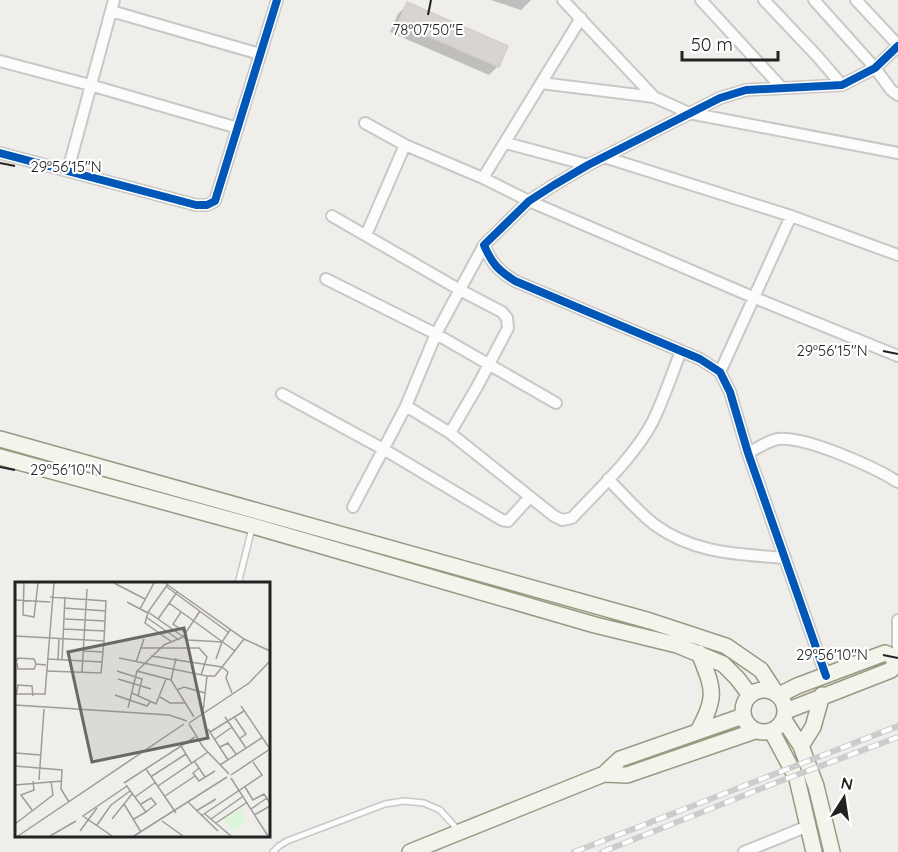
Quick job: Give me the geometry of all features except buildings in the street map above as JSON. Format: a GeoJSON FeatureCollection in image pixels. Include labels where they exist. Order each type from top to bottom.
{"type":"FeatureCollection","features":[{"type":"Feature","properties":{"kind":"main road"},"geometry":{"type":"LineString","coordinates":[[0,439],[650,621],[726,646],[746,657],[773,677],[797,686]]}},
{"type":"Feature","properties":{"kind":"main road"},"geometry":{"type":"LineString","coordinates":[[0,457],[253,526],[595,625],[677,645],[723,664],[750,695]]}},
{"type":"Feature","properties":{"kind":"main road"},"geometry":{"type":"LineString","coordinates":[[698,730],[709,711],[713,692],[699,653]]}},
{"type":"Feature","properties":{"kind":"main road"},"geometry":{"type":"LineString","coordinates":[[885,653],[898,658],[891,670],[822,695],[785,715],[779,727],[772,732],[755,731],[743,716],[744,705],[750,695],[765,690],[777,694],[826,676],[885,653]]}},
{"type":"Feature","properties":{"kind":"main road"},"geometry":{"type":"LineString","coordinates":[[761,670],[783,701],[785,715],[801,746],[816,786],[832,852]]}},
{"type":"Feature","properties":{"kind":"main road"},"geometry":{"type":"LineString","coordinates":[[801,746],[813,727],[822,695]]}},
{"type":"Feature","properties":{"kind":"main road"},"geometry":{"type":"LineString","coordinates":[[410,852],[604,774],[620,759],[743,716]]}},
{"type":"Feature","properties":{"kind":"main road"},"geometry":{"type":"LineString","coordinates":[[604,774],[627,775],[755,731]]}},
{"type":"Feature","properties":{"kind":"main road"},"geometry":{"type":"LineString","coordinates":[[772,732],[797,779],[814,852]]}},
{"type":"Feature","properties":{"kind":"street"},"geometry":{"type":"LineString","coordinates":[[0,153],[196,205],[207,205],[215,201],[277,0]]}},
{"type":"Feature","properties":{"kind":"street"},"geometry":{"type":"LineString","coordinates":[[563,0],[654,97]]}},
{"type":"Feature","properties":{"kind":"street"},"geometry":{"type":"LineString","coordinates":[[701,0],[781,87]]}},
{"type":"Feature","properties":{"kind":"street"},"geometry":{"type":"LineString","coordinates":[[764,0],[842,85]]}},
{"type":"Feature","properties":{"kind":"street"},"geometry":{"type":"LineString","coordinates":[[814,0],[875,68],[891,90],[898,95]]}},
{"type":"Feature","properties":{"kind":"street"},"geometry":{"type":"LineString","coordinates":[[353,507],[385,450],[436,334],[484,245],[529,201],[588,165],[720,98],[746,90],[842,85],[875,68],[898,46],[856,0]]}},
{"type":"Feature","properties":{"kind":"street"},"geometry":{"type":"LineString","coordinates":[[68,170],[113,5],[260,54]]}},
{"type":"Feature","properties":{"kind":"street"},"geometry":{"type":"LineString","coordinates":[[483,178],[581,18]]}},
{"type":"Feature","properties":{"kind":"street"},"geometry":{"type":"LineString","coordinates":[[0,61],[238,128]]}},
{"type":"Feature","properties":{"kind":"street"},"geometry":{"type":"LineString","coordinates":[[540,83],[654,97],[689,113],[898,153]]}},
{"type":"Feature","properties":{"kind":"street"},"geometry":{"type":"LineString","coordinates":[[365,123],[405,145],[483,178],[529,201],[755,298],[898,356]]}},
{"type":"Feature","properties":{"kind":"street"},"geometry":{"type":"LineString","coordinates":[[506,143],[588,165]]}},
{"type":"Feature","properties":{"kind":"street"},"geometry":{"type":"LineString","coordinates":[[366,235],[405,145]]}},
{"type":"Feature","properties":{"kind":"street"},"geometry":{"type":"LineString","coordinates":[[604,157],[791,216],[898,255]]}},
{"type":"Feature","properties":{"kind":"street"},"geometry":{"type":"LineString","coordinates":[[332,216],[459,290],[502,312],[507,318],[508,328],[450,433]]}},
{"type":"Feature","properties":{"kind":"street"},"geometry":{"type":"LineString","coordinates":[[720,372],[791,216]]}},
{"type":"Feature","properties":{"kind":"street"},"geometry":{"type":"LineString","coordinates":[[484,245],[500,272],[515,281],[700,359],[720,372],[730,392],[748,453],[826,676]]}},
{"type":"Feature","properties":{"kind":"street"},"geometry":{"type":"LineString","coordinates":[[326,279],[436,334],[556,403]]}},
{"type":"Feature","properties":{"kind":"street"},"geometry":{"type":"LineString","coordinates":[[406,406],[450,433],[554,516],[567,520],[572,518],[608,479],[652,423],[681,351]]}},
{"type":"Feature","properties":{"kind":"street"},"geometry":{"type":"LineString","coordinates":[[282,394],[385,450],[502,520],[508,521],[513,517],[530,497]]}},
{"type":"Feature","properties":{"kind":"street"},"geometry":{"type":"LineString","coordinates":[[748,453],[777,439],[806,442],[859,463],[898,482]]}},
{"type":"Feature","properties":{"kind":"street"},"geometry":{"type":"LineString","coordinates":[[608,479],[653,523],[695,547],[785,558]]}},
{"type":"Feature","properties":{"kind":"street"},"geometry":{"type":"LineString","coordinates":[[898,620],[898,647]]}},
{"type":"Feature","properties":{"kind":"street"},"geometry":{"type":"LineString","coordinates":[[744,852],[808,826]]}},
{"type":"Feature","properties":{"kind":"lane"},"geometry":{"type":"LineString","coordinates":[[239,582],[253,526]]}},
{"type":"Feature","properties":{"kind":"lane"},"geometry":{"type":"LineString","coordinates":[[273,852],[287,840],[385,804],[404,801],[424,803],[440,810],[460,832]]}},
{"type":"Feature","properties":{"kind":"railway"},"geometry":{"type":"LineString","coordinates":[[574,852],[898,726]]}},
{"type":"Feature","properties":{"kind":"railway"},"geometry":{"type":"LineString","coordinates":[[602,852],[898,737]]}},
{"type":"Feature","properties":{"kind":"cycle path"},"geometry":{"type":"LineString","coordinates":[[0,153],[196,205],[207,205],[215,201],[277,0]]}},
{"type":"Feature","properties":{"kind":"cycle path"},"geometry":{"type":"LineString","coordinates":[[826,676],[748,453],[730,392],[720,372],[700,359],[515,281],[496,266],[484,245],[529,201],[554,185],[588,165],[720,98],[746,90],[842,85],[875,68],[898,46]]}}]}
